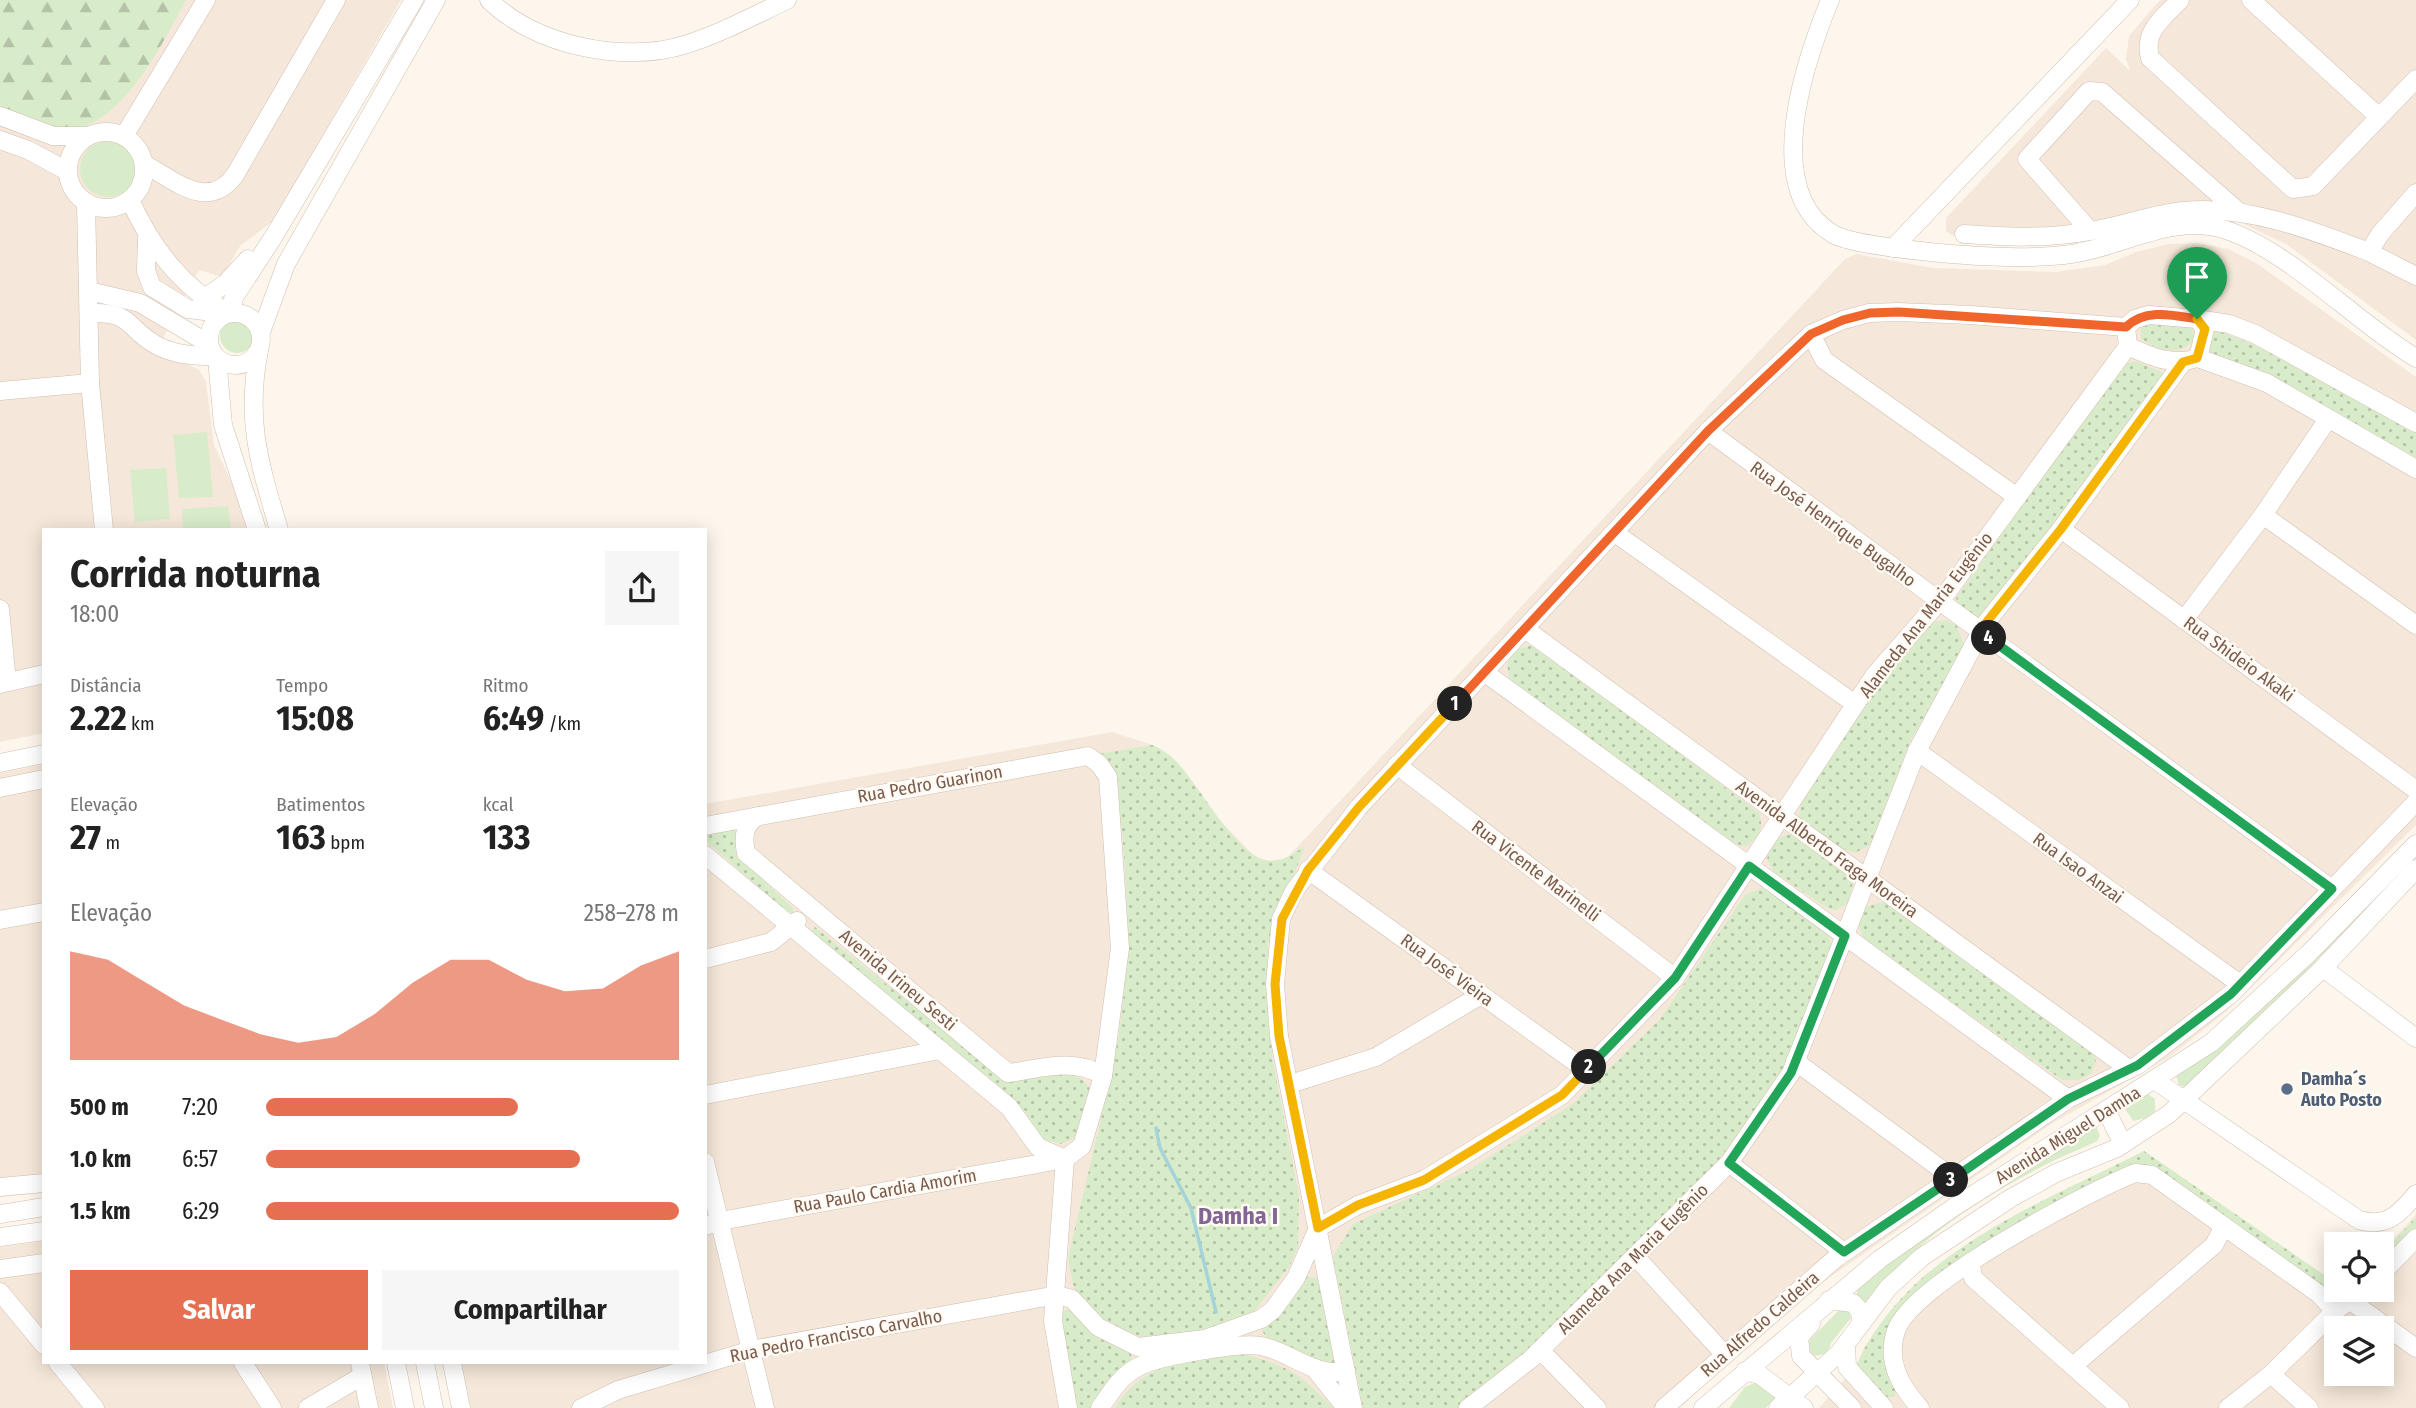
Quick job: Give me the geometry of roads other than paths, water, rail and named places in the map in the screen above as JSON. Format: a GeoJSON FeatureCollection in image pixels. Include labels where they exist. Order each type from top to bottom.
{"type":"FeatureCollection","features":[{"type":"Feature","properties":{"kind":"street"},"geometry":{"type":"LineString","coordinates":[[124,136],[206,0]]}},
{"type":"Feature","properties":{"kind":"street"},"geometry":{"type":"LineString","coordinates":[[144,164],[198,192],[214,194],[224,188],[235,175],[336,0]]}},
{"type":"Feature","properties":{"kind":"street"},"geometry":{"type":"LineString","coordinates":[[256,528],[223,425],[212,326],[229,313],[233,299],[274,236],[414,0]]}},
{"type":"Feature","properties":{"kind":"street"},"geometry":{"type":"LineString","coordinates":[[278,528],[255,447],[253,411],[261,332],[286,264],[436,0]]}},
{"type":"Feature","properties":{"kind":"street"},"geometry":{"type":"LineString","coordinates":[[489,0],[500,12],[532,30],[562,41],[643,51],[681,46],[787,0]]}},
{"type":"Feature","properties":{"kind":"street"},"geometry":{"type":"LineString","coordinates":[[1830,0],[1793,126],[1792,171],[1807,208],[1834,235],[1893,248],[1951,254],[2063,255],[2185,225],[2222,229],[2266,249],[2385,340],[2416,358]]}},
{"type":"Feature","properties":{"kind":"street"},"geometry":{"type":"LineString","coordinates":[[1893,248],[2130,0]]}},
{"type":"Feature","properties":{"kind":"street"},"geometry":{"type":"LineString","coordinates":[[2180,0],[2152,29],[2148,38],[2150,58],[2286,185],[2304,189],[2313,186],[2416,79]]}},
{"type":"Feature","properties":{"kind":"street"},"geometry":{"type":"LineString","coordinates":[[2252,0],[2379,117]]}},
{"type":"Feature","properties":{"kind":"street"},"geometry":{"type":"LineString","coordinates":[[2090,231],[2027,159],[2089,91],[2096,90],[2239,212]]}},
{"type":"Feature","properties":{"kind":"street"},"geometry":{"type":"LineString","coordinates":[[0,116],[53,136],[87,136],[105,131],[124,136],[133,143],[144,164],[142,184],[130,200],[104,208],[86,203],[72,190],[67,171],[74,147],[87,136]]}},
{"type":"Feature","properties":{"kind":"street"},"geometry":{"type":"LineString","coordinates":[[0,140],[67,171]]}},
{"type":"Feature","properties":{"kind":"street"},"geometry":{"type":"LineString","coordinates":[[2369,252],[2380,234],[2416,193]]}},
{"type":"Feature","properties":{"kind":"street"},"geometry":{"type":"LineString","coordinates":[[130,200],[147,238],[200,305]]}},
{"type":"Feature","properties":{"kind":"street"},"geometry":{"type":"LineString","coordinates":[[86,203],[91,313],[90,383],[104,528]]}},
{"type":"Feature","properties":{"kind":"street"},"geometry":{"type":"LineString","coordinates":[[1964,234],[2026,239],[2090,231],[2184,211],[2239,212],[2332,238],[2369,252],[2416,276]]}},
{"type":"Feature","properties":{"kind":"street"},"geometry":{"type":"LineString","coordinates":[[187,333],[200,305],[225,284],[258,248],[274,236]]}},
{"type":"Feature","properties":{"kind":"street"},"geometry":{"type":"LineString","coordinates":[[147,238],[148,281],[152,288],[177,303],[200,305],[251,317],[261,332]]}},
{"type":"Feature","properties":{"kind":"street"},"geometry":{"type":"LineString","coordinates":[[89,292],[140,303],[234,365],[253,359],[259,351]]}},
{"type":"Feature","properties":{"kind":"street"},"geometry":{"type":"LineString","coordinates":[[91,313],[122,316],[155,344],[173,352],[214,353]]}},
{"type":"Feature","properties":{"kind":"street"},"geometry":{"type":"LineString","coordinates":[[1353,1408],[1279,1036],[1276,948],[1282,919],[1308,870],[1397,765],[1708,431],[1811,334],[1843,320],[1870,313],[1984,316],[2126,327],[2135,319],[2149,315],[2197,319],[2229,324],[2255,334],[2416,423]]}},
{"type":"Feature","properties":{"kind":"street"},"geometry":{"type":"LineString","coordinates":[[2190,360],[2205,329],[2197,319]]}},
{"type":"Feature","properties":{"kind":"street"},"geometry":{"type":"LineString","coordinates":[[2126,327],[2128,346],[2154,358],[2190,360],[2267,383],[2416,469]]}},
{"type":"Feature","properties":{"kind":"street"},"geometry":{"type":"LineString","coordinates":[[1811,334],[1824,360],[2017,498]]}},
{"type":"Feature","properties":{"kind":"street","name":"Alameda Ana Maria Eugênio"},"geometry":{"type":"LineString","coordinates":[[1318,1228],[1358,1205],[1424,1180],[1562,1095],[1675,978],[1874,676],[1939,601],[2128,346]]}},
{"type":"Feature","properties":{"kind":"street","name":"Alameda Ana Maria Eugênio"},"geometry":{"type":"LineString","coordinates":[[1468,1408],[1540,1350],[1729,1163],[1791,1073],[1917,751],[1981,632],[2190,360]]}},
{"type":"Feature","properties":{"kind":"street"},"geometry":{"type":"LineString","coordinates":[[0,391],[90,383]]}},
{"type":"Feature","properties":{"kind":"street"},"geometry":{"type":"LineString","coordinates":[[2184,620],[2263,515],[2328,419]]}},
{"type":"Feature","properties":{"kind":"street","name":"Rua José Henrique Bugalho"},"geometry":{"type":"LineString","coordinates":[[1708,431],[2332,889]]}},
{"type":"Feature","properties":{"kind":"street"},"geometry":{"type":"LineString","coordinates":[[2263,515],[2416,625]]}},
{"type":"Feature","properties":{"kind":"street","name":"Rua Shideio Akaki"},"geometry":{"type":"LineString","coordinates":[[2061,529],[2416,790]]}},
{"type":"Feature","properties":{"kind":"street"},"geometry":{"type":"LineString","coordinates":[[1615,533],[1855,704]]}},
{"type":"Feature","properties":{"kind":"street"},"geometry":{"type":"LineString","coordinates":[[0,609],[3,683],[42,674]]}},
{"type":"Feature","properties":{"kind":"street","name":"Avenida Alberto Fraga Moreira"},"geometry":{"type":"LineString","coordinates":[[1525,629],[2129,1069]]}},
{"type":"Feature","properties":{"kind":"street"},"geometry":{"type":"LineString","coordinates":[[1484,672],[2068,1099]]}},
{"type":"Feature","properties":{"kind":"street","name":"Rua Isao Anzai"},"geometry":{"type":"LineString","coordinates":[[1917,751],[2240,984]]}},
{"type":"Feature","properties":{"kind":"street"},"geometry":{"type":"LineString","coordinates":[[0,763],[42,754]]}},
{"type":"Feature","properties":{"kind":"street","name":"Rua Pedro Guarinon"},"geometry":{"type":"LineString","coordinates":[[707,825],[1088,756],[1099,764],[1108,777],[1120,948],[1103,1076]]}},
{"type":"Feature","properties":{"kind":"street","name":"Rua Vicente Marinelli"},"geometry":{"type":"LineString","coordinates":[[1397,765],[1675,978]]}},
{"type":"Feature","properties":{"kind":"street"},"geometry":{"type":"LineString","coordinates":[[0,788],[42,779]]}},
{"type":"Feature","properties":{"kind":"street","name":"Rua Alfredo Caldeira"},"geometry":{"type":"LineString","coordinates":[[1664,1408],[1844,1252],[2068,1099],[2129,1069],[2240,984],[2416,802]]}},
{"type":"Feature","properties":{"kind":"street","name":"Avenida Irineu Sesti"},"geometry":{"type":"LineString","coordinates":[[759,816],[751,820],[746,829],[746,853],[1008,1073],[1068,1065],[1089,1067],[1103,1076]]}},
{"type":"Feature","properties":{"kind":"street","name":"Avenida Miguel Damha"},"geometry":{"type":"LineString","coordinates":[[1703,1408],[1828,1301],[1954,1207],[2156,1080],[2241,1017],[2416,844]]}},
{"type":"Feature","properties":{"kind":"street","name":"Avenida Irineu Sesti"},"geometry":{"type":"LineString","coordinates":[[707,857],[1009,1107],[1038,1147],[1065,1159]]}},
{"type":"Feature","properties":{"kind":"street","name":"Avenida Miguel Damha"},"geometry":{"type":"LineString","coordinates":[[1791,1404],[1846,1344],[1895,1281],[1923,1257],[2035,1184],[2123,1144],[2169,1114],[2322,968],[2416,869]]}},
{"type":"Feature","properties":{"kind":"street","name":"Rua José Vieira"},"geometry":{"type":"LineString","coordinates":[[1308,870],[1586,1070]]}},
{"type":"Feature","properties":{"kind":"street"},"geometry":{"type":"LineString","coordinates":[[707,958],[771,942],[811,908]]}},
{"type":"Feature","properties":{"kind":"street"},"geometry":{"type":"LineString","coordinates":[[0,920],[42,912]]}},
{"type":"Feature","properties":{"kind":"street"},"geometry":{"type":"LineString","coordinates":[[2322,968],[2416,1038]]}},
{"type":"Feature","properties":{"kind":"street"},"geometry":{"type":"LineString","coordinates":[[1290,1084],[1377,1057],[1481,995]]}},
{"type":"Feature","properties":{"kind":"street"},"geometry":{"type":"LineString","coordinates":[[707,1095],[940,1050]]}},
{"type":"Feature","properties":{"kind":"street"},"geometry":{"type":"LineString","coordinates":[[1796,1061],[1953,1178]]}},
{"type":"Feature","properties":{"kind":"street"},"geometry":{"type":"LineString","coordinates":[[1068,1408],[1054,1321],[1065,1159],[1082,1146],[1103,1076]]}},
{"type":"Feature","properties":{"kind":"street"},"geometry":{"type":"LineString","coordinates":[[2156,1080],[2359,1220],[2376,1223],[2392,1219],[2416,1194]]}},
{"type":"Feature","properties":{"kind":"street"},"geometry":{"type":"LineString","coordinates":[[2106,1110],[2123,1144]]}},
{"type":"Feature","properties":{"kind":"street","name":"Rua Paulo Cardia Amorim"},"geometry":{"type":"LineString","coordinates":[[712,1224],[1065,1159]]}},
{"type":"Feature","properties":{"kind":"street"},"geometry":{"type":"LineString","coordinates":[[1729,1163],[1844,1252]]}},
{"type":"Feature","properties":{"kind":"street"},"geometry":{"type":"LineString","coordinates":[[1907,1400],[1893,1359],[1897,1329],[1913,1304],[2035,1221],[2127,1177],[2144,1173],[2152,1175],[2319,1294],[2335,1311]]}},
{"type":"Feature","properties":{"kind":"street"},"geometry":{"type":"LineString","coordinates":[[707,1180],[712,1224],[751,1350],[765,1408]]}},
{"type":"Feature","properties":{"kind":"street"},"geometry":{"type":"LineString","coordinates":[[0,1187],[42,1183]]}},
{"type":"Feature","properties":{"kind":"street"},"geometry":{"type":"LineString","coordinates":[[0,1214],[42,1207]]}},
{"type":"Feature","properties":{"kind":"street"},"geometry":{"type":"LineString","coordinates":[[2073,1366],[2214,1245],[2224,1226]]}},
{"type":"Feature","properties":{"kind":"street"},"geometry":{"type":"LineString","coordinates":[[1057,1295],[1072,1298],[1098,1327],[1138,1347],[1205,1339],[1261,1319],[1273,1310],[1296,1278],[1318,1228]]}},
{"type":"Feature","properties":{"kind":"street"},"geometry":{"type":"LineString","coordinates":[[0,1237],[42,1231]]}},
{"type":"Feature","properties":{"kind":"street"},"geometry":{"type":"LineString","coordinates":[[2409,1259],[2416,1238]]}},
{"type":"Feature","properties":{"kind":"street"},"geometry":{"type":"LineString","coordinates":[[1635,1256],[1725,1355]]}},
{"type":"Feature","properties":{"kind":"street"},"geometry":{"type":"LineString","coordinates":[[0,1269],[42,1263]]}},
{"type":"Feature","properties":{"kind":"street"},"geometry":{"type":"LineString","coordinates":[[1971,1265],[1973,1278],[2120,1408]]}},
{"type":"Feature","properties":{"kind":"street"},"geometry":{"type":"LineString","coordinates":[[0,1292],[42,1343]]}},
{"type":"Feature","properties":{"kind":"street","name":"Rua Pedro Francisco Carvalho"},"geometry":{"type":"LineString","coordinates":[[707,1363],[751,1350],[1057,1295]]}},
{"type":"Feature","properties":{"kind":"street"},"geometry":{"type":"LineString","coordinates":[[1852,1408],[1801,1356],[1798,1342],[1828,1301],[1853,1303],[1860,1311],[1861,1324]]}},
{"type":"Feature","properties":{"kind":"street"},"geometry":{"type":"LineString","coordinates":[[2228,1408],[2271,1374],[2335,1311],[2349,1302]]}},
{"type":"Feature","properties":{"kind":"street"},"geometry":{"type":"LineString","coordinates":[[2365,1302],[2416,1348]]}},
{"type":"Feature","properties":{"kind":"street"},"geometry":{"type":"LineString","coordinates":[[1846,1344],[1847,1367],[1884,1408]]}},
{"type":"Feature","properties":{"kind":"street"},"geometry":{"type":"LineString","coordinates":[[1100,1408],[1119,1380],[1140,1366],[1161,1359],[1241,1345],[1261,1346],[1325,1373],[1346,1371]]}},
{"type":"Feature","properties":{"kind":"street"},"geometry":{"type":"LineString","coordinates":[[1540,1350],[1597,1408]]}},
{"type":"Feature","properties":{"kind":"street"},"geometry":{"type":"LineString","coordinates":[[59,1364],[95,1408]]}},
{"type":"Feature","properties":{"kind":"street"},"geometry":{"type":"LineString","coordinates":[[244,1364],[272,1408]]}},
{"type":"Feature","properties":{"kind":"street"},"geometry":{"type":"LineString","coordinates":[[396,1364],[405,1408]]}},
{"type":"Feature","properties":{"kind":"street"},"geometry":{"type":"LineString","coordinates":[[425,1364],[434,1408]]}},
{"type":"Feature","properties":{"kind":"street"},"geometry":{"type":"LineString","coordinates":[[452,1364],[461,1408]]}},
{"type":"Feature","properties":{"kind":"street","name":"Rua Pedro Francisco Carvalho"},"geometry":{"type":"LineString","coordinates":[[581,1408],[618,1390],[704,1364]]}},
{"type":"Feature","properties":{"kind":"street"},"geometry":{"type":"LineString","coordinates":[[1314,1367],[1346,1408]]}},
{"type":"Feature","properties":{"kind":"street"},"geometry":{"type":"LineString","coordinates":[[308,1408],[361,1370],[369,1408]]}},
{"type":"Feature","properties":{"kind":"street"},"geometry":{"type":"LineString","coordinates":[[1745,1371],[1760,1375],[1791,1404]]}},
{"type":"Feature","properties":{"kind":"street"},"geometry":{"type":"LineString","coordinates":[[2271,1374],[2309,1408]]}},
{"type":"Feature","properties":{"kind":"waterway"},"geometry":{"type":"LineString","coordinates":[[1156,1128],[1160,1148],[1191,1208],[1216,1312]]}},
{"type":"Feature","properties":{"kind":"place","name":"Damha´s Auto Posto"},"geometry":{"type":"Point","coordinates":[2287,1089]}},
{"type":"Feature","properties":{"kind":"district","name":"Damha I"},"geometry":{"type":"Point","coordinates":[1238,1216]}}]}
